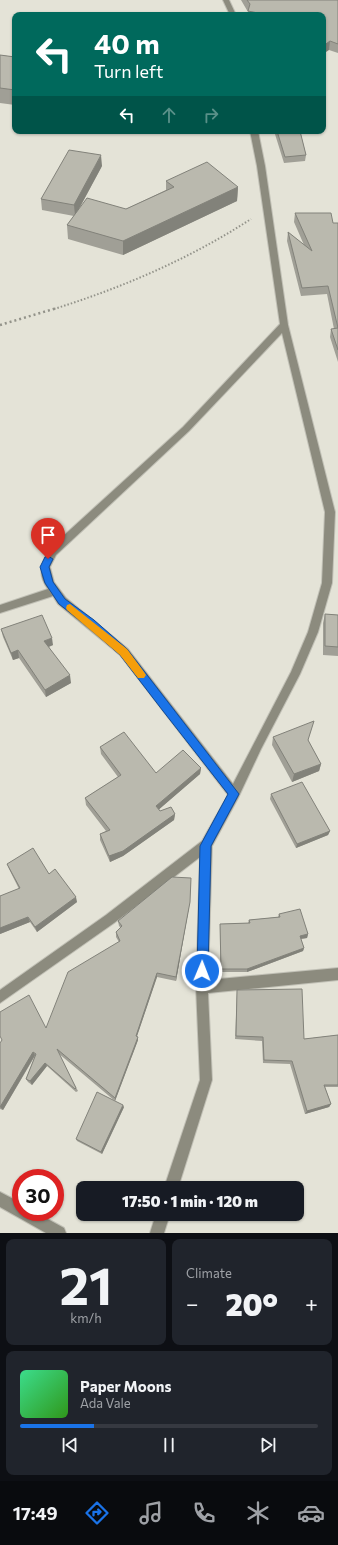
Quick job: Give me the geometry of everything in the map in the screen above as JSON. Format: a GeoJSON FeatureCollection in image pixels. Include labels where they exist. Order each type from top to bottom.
{"type":"FeatureCollection","features":[{"type":"Feature","properties":{"kind":"street"},"geometry":{"type":"LineString","coordinates":[[226,0],[232,12]]}},
{"type":"Feature","properties":{"kind":"street"},"geometry":{"type":"LineString","coordinates":[[0,997],[110,919],[206,846],[295,674],[313,632],[327,583],[330,512],[284,325],[267,207],[255,134]]}},
{"type":"Feature","properties":{"kind":"street"},"geometry":{"type":"LineString","coordinates":[[234,794],[124,652],[62,601],[49,583],[45,567],[52,552],[186,428],[284,325]]}},
{"type":"Feature","properties":{"kind":"street"},"geometry":{"type":"LineString","coordinates":[[0,609],[54,591]]}},
{"type":"Feature","properties":{"kind":"street"},"geometry":{"type":"LineString","coordinates":[[173,1181],[206,1080],[202,987],[206,846]]}},
{"type":"Feature","properties":{"kind":"street"},"geometry":{"type":"LineString","coordinates":[[202,987],[338,974]]}},
{"type":"Feature","properties":{"kind":"street"},"geometry":{"type":"LineString","coordinates":[[0,1200],[12,1207]]}},
{"type":"Feature","properties":{"kind":"street"},"geometry":{"type":"LineString","coordinates":[[38,1221],[59,1233]]}},
{"type":"Feature","properties":{"kind":"street"},"geometry":{"type":"LineString","coordinates":[[157,1233],[161,1221]]}},
{"type":"Feature","properties":{"kind":"path"},"geometry":{"type":"LineString","coordinates":[[0,325],[90,297],[160,271],[224,237],[267,207]]}},
{"type":"Feature","properties":{"kind":"building"},"geometry":{"type":"Polygon","coordinates":[[[247,0],[338,0],[338,44],[330,41],[326,44],[326,12],[253,12],[248,11],[250,4],[247,0]]]}},
{"type":"Feature","properties":{"kind":"building"},"geometry":{"type":"Polygon","coordinates":[[[0,55],[12,57],[12,90],[0,88],[0,55]]]}},
{"type":"Feature","properties":{"kind":"building"},"geometry":{"type":"Polygon","coordinates":[[[278,134],[301,134],[306,155],[285,157],[278,134]]]}},
{"type":"Feature","properties":{"kind":"building"},"geometry":{"type":"Polygon","coordinates":[[[69,150],[101,155],[74,205],[41,199],[69,150]]]}},
{"type":"Feature","properties":{"kind":"building"},"geometry":{"type":"Polygon","coordinates":[[[207,162],[238,187],[123,241],[67,225],[87,198],[126,209],[174,187],[166,181],[207,162]]]}},
{"type":"Feature","properties":{"kind":"building"},"geometry":{"type":"Polygon","coordinates":[[[295,213],[331,213],[333,223],[338,223],[338,328],[328,286],[302,288],[288,232],[312,251],[295,213]]]}},
{"type":"Feature","properties":{"kind":"building"},"geometry":{"type":"Polygon","coordinates":[[[338,328],[338,350],[331,329],[338,328]]]}},
{"type":"Feature","properties":{"kind":"building"},"geometry":{"type":"Polygon","coordinates":[[[325,614],[338,615],[338,647],[325,646],[325,614]]]}},
{"type":"Feature","properties":{"kind":"building"},"geometry":{"type":"Polygon","coordinates":[[[42,615],[52,638],[44,641],[70,675],[45,690],[18,650],[11,653],[1,629],[42,615]]]}},
{"type":"Feature","properties":{"kind":"building"},"geometry":{"type":"Polygon","coordinates":[[[314,721],[308,740],[321,764],[294,774],[273,737],[314,721]]]}},
{"type":"Feature","properties":{"kind":"building"},"geometry":{"type":"Polygon","coordinates":[[[124,732],[156,773],[183,750],[201,768],[156,806],[160,811],[171,807],[175,814],[123,851],[109,856],[100,834],[110,830],[85,798],[121,775],[100,747],[124,732]]]}},
{"type":"Feature","properties":{"kind":"building"},"geometry":{"type":"Polygon","coordinates":[[[302,782],[330,831],[297,844],[271,794],[302,782]]]}},
{"type":"Feature","properties":{"kind":"building"},"geometry":{"type":"Polygon","coordinates":[[[33,848],[49,874],[55,869],[76,897],[35,927],[28,917],[0,928],[0,896],[20,888],[7,864],[33,848]]]}},
{"type":"Feature","properties":{"kind":"building"},"geometry":{"type":"Polygon","coordinates":[[[172,877],[191,878],[190,902],[176,977],[157,973],[136,1036],[138,1037],[115,1098],[57,1049],[76,1088],[75,1089],[45,1063],[30,1081],[26,1079],[36,1054],[33,1052],[0,1107],[0,1043],[2,1040],[0,1036],[0,1012],[29,995],[46,1028],[68,972],[120,941],[116,932],[122,926],[118,921],[172,877]]]}},
{"type":"Feature","properties":{"kind":"building"},"geometry":{"type":"Polygon","coordinates":[[[300,909],[308,934],[300,936],[304,948],[247,969],[221,969],[220,924],[250,923],[249,920],[280,917],[279,914],[300,909]]]}},
{"type":"Feature","properties":{"kind":"building"},"geometry":{"type":"Polygon","coordinates":[[[302,989],[304,1039],[338,1035],[338,1085],[324,1085],[331,1104],[307,1111],[292,1061],[264,1060],[263,1037],[236,1036],[237,990],[302,989]]]}},
{"type":"Feature","properties":{"kind":"building"},"geometry":{"type":"Polygon","coordinates":[[[97,1092],[123,1105],[101,1152],[76,1139],[97,1092]]]}},
{"type":"Feature","properties":{"kind":"slow traffic"},"geometry":{"type":"LineString","coordinates":[[70,608],[124,652],[141,675]]}},
{"type":"Feature","properties":{"kind":"route"},"geometry":{"type":"LineString","coordinates":[[48,559],[45,567],[49,583],[62,601],[124,652],[234,794],[206,846],[202,971]]}}]}
